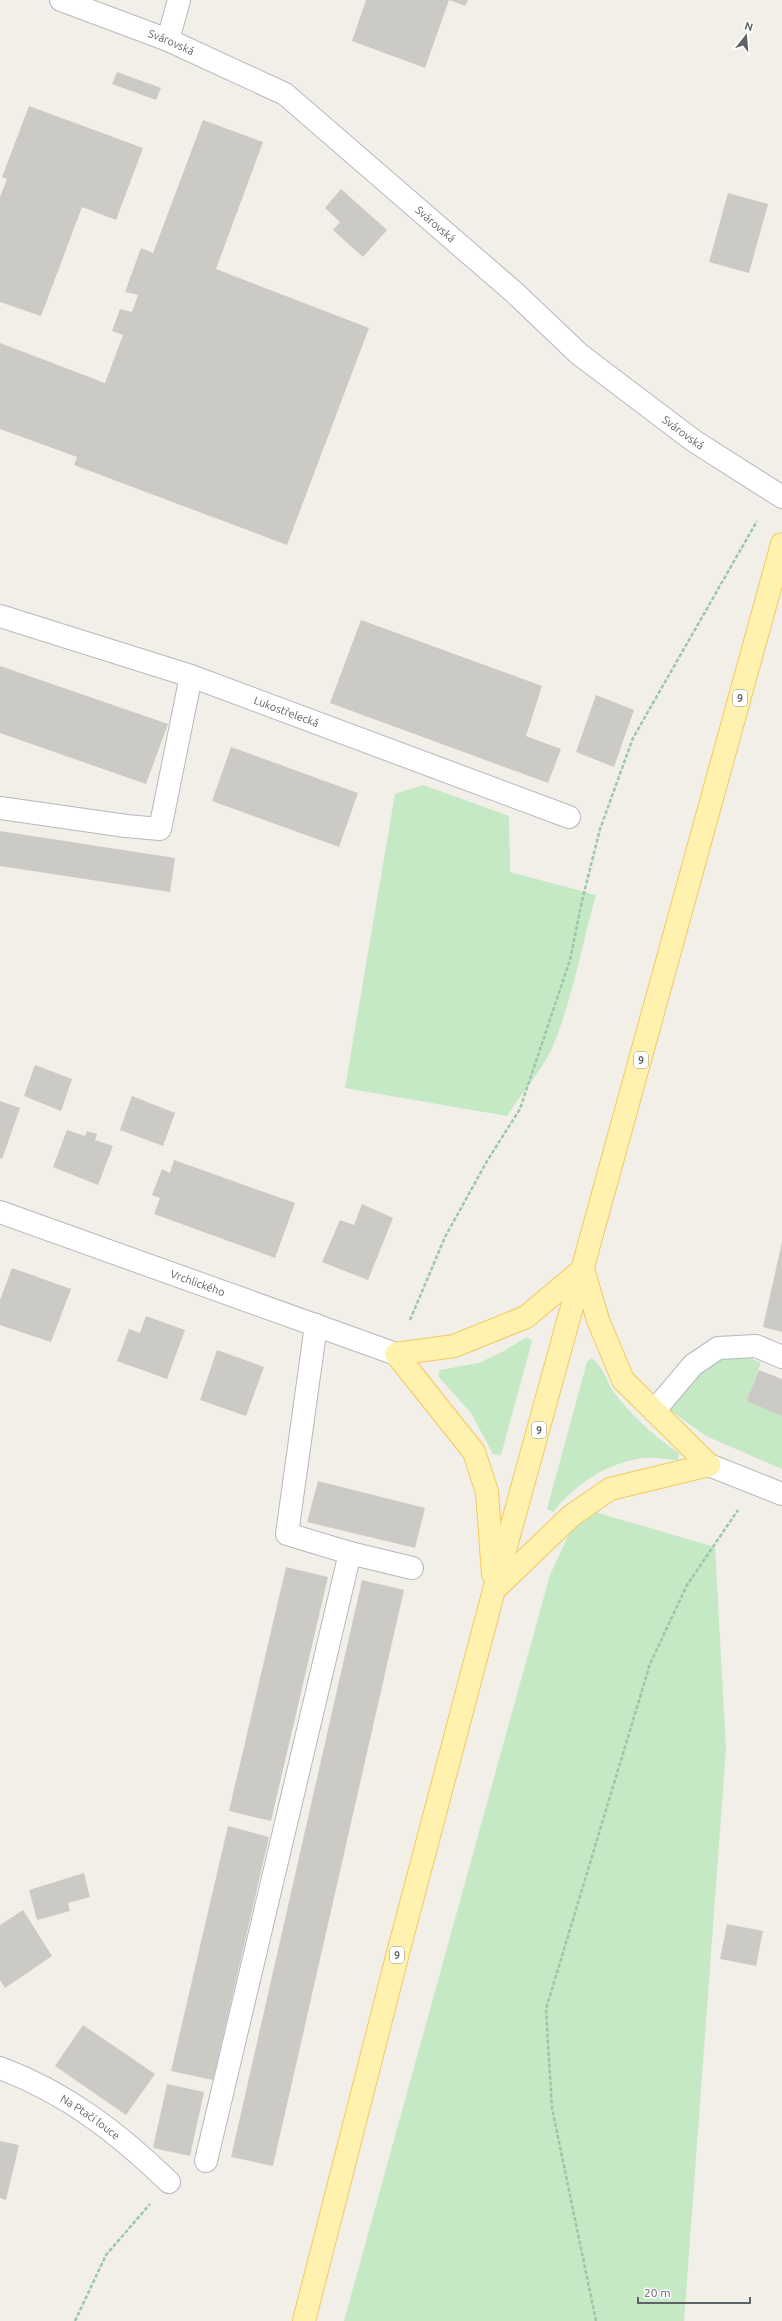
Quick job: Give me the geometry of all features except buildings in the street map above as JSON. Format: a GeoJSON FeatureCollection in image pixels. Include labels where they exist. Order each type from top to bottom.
{"type":"FeatureCollection","features":[{"type":"Feature","properties":{"kind":"main road","name":"9"},"geometry":{"type":"LineString","coordinates":[[304,2321],[400,1945],[494,1590],[782,544]]}},
{"type":"Feature","properties":{"kind":"main road"},"geometry":{"type":"LineString","coordinates":[[396,1354],[454,1346],[526,1317],[583,1270],[598,1320],[623,1380],[709,1465]]}},
{"type":"Feature","properties":{"kind":"main road"},"geometry":{"type":"LineString","coordinates":[[396,1354],[474,1452],[487,1492],[494,1590]]}},
{"type":"Feature","properties":{"kind":"main road"},"geometry":{"type":"LineString","coordinates":[[494,1590],[571,1516],[610,1489],[709,1465]]}},
{"type":"Feature","properties":{"kind":"street","name":"Svárovská"},"geometry":{"type":"LineString","coordinates":[[62,0],[168,40],[285,94],[515,293],[579,354],[694,441],[782,497]]}},
{"type":"Feature","properties":{"kind":"street"},"geometry":{"type":"LineString","coordinates":[[168,40],[179,0]]}},
{"type":"Feature","properties":{"kind":"street","name":"Lukostřelecká"},"geometry":{"type":"LineString","coordinates":[[0,616],[191,676],[570,817]]}},
{"type":"Feature","properties":{"kind":"street"},"geometry":{"type":"LineString","coordinates":[[0,808],[126,826],[160,829],[191,676]]}},
{"type":"Feature","properties":{"kind":"street","name":"Vrchlického"},"geometry":{"type":"LineString","coordinates":[[0,1212],[396,1354]]}},
{"type":"Feature","properties":{"kind":"street"},"geometry":{"type":"LineString","coordinates":[[316,1325],[287,1534],[350,1553],[412,1568]]}},
{"type":"Feature","properties":{"kind":"street"},"geometry":{"type":"LineString","coordinates":[[654,1411],[693,1365],[718,1348],[756,1346],[782,1357]]}},
{"type":"Feature","properties":{"kind":"street"},"geometry":{"type":"LineString","coordinates":[[709,1465],[782,1494]]}},
{"type":"Feature","properties":{"kind":"street"},"geometry":{"type":"LineString","coordinates":[[206,2161],[350,1553]]}},
{"type":"Feature","properties":{"kind":"street","name":"Na Ptačí louce"},"geometry":{"type":"LineString","coordinates":[[0,2068],[37,2083],[78,2108],[135,2150],[169,2182]]}},
{"type":"Feature","properties":{"kind":"path"},"geometry":{"type":"LineString","coordinates":[[396,1354],[445,1237],[486,1161],[520,1109],[570,960],[580,909],[600,829],[632,738],[757,521]]}},
{"type":"Feature","properties":{"kind":"path"},"geometry":{"type":"LineString","coordinates":[[596,2321],[552,2108],[546,2010],[650,1664],[687,1586],[756,1484]]}},
{"type":"Feature","properties":{"kind":"path"},"geometry":{"type":"LineString","coordinates":[[75,2321],[106,2255],[169,2182]]}},
{"type":"Feature","properties":{"kind":"green space"},"geometry":{"type":"Polygon","coordinates":[[[423,785],[509,816],[510,872],[596,895],[566,1011],[552,1048],[537,1073],[507,1116],[345,1088],[395,794],[423,785]]]}},
{"type":"Feature","properties":{"kind":"green space"},"geometry":{"type":"Polygon","coordinates":[[[527,1337],[532,1341],[501,1455],[493,1454],[471,1413],[438,1376],[440,1370],[479,1363],[502,1352],[527,1337]]]}},
{"type":"Feature","properties":{"kind":"green space"},"geometry":{"type":"Polygon","coordinates":[[[743,1355],[761,1363],[746,1401],[782,1416],[782,1469],[706,1436],[670,1410],[689,1385],[716,1357],[743,1355]]]}},
{"type":"Feature","properties":{"kind":"green space"},"geometry":{"type":"Polygon","coordinates":[[[591,1358],[599,1365],[613,1391],[627,1409],[652,1433],[679,1453],[678,1460],[644,1458],[617,1464],[582,1483],[553,1512],[547,1509],[587,1362],[591,1358]]]}},
{"type":"Feature","properties":{"kind":"green space"},"geometry":{"type":"Polygon","coordinates":[[[581,1508],[715,1547],[726,1749],[684,2321],[344,2321],[550,1575],[581,1508]]]}}]}
